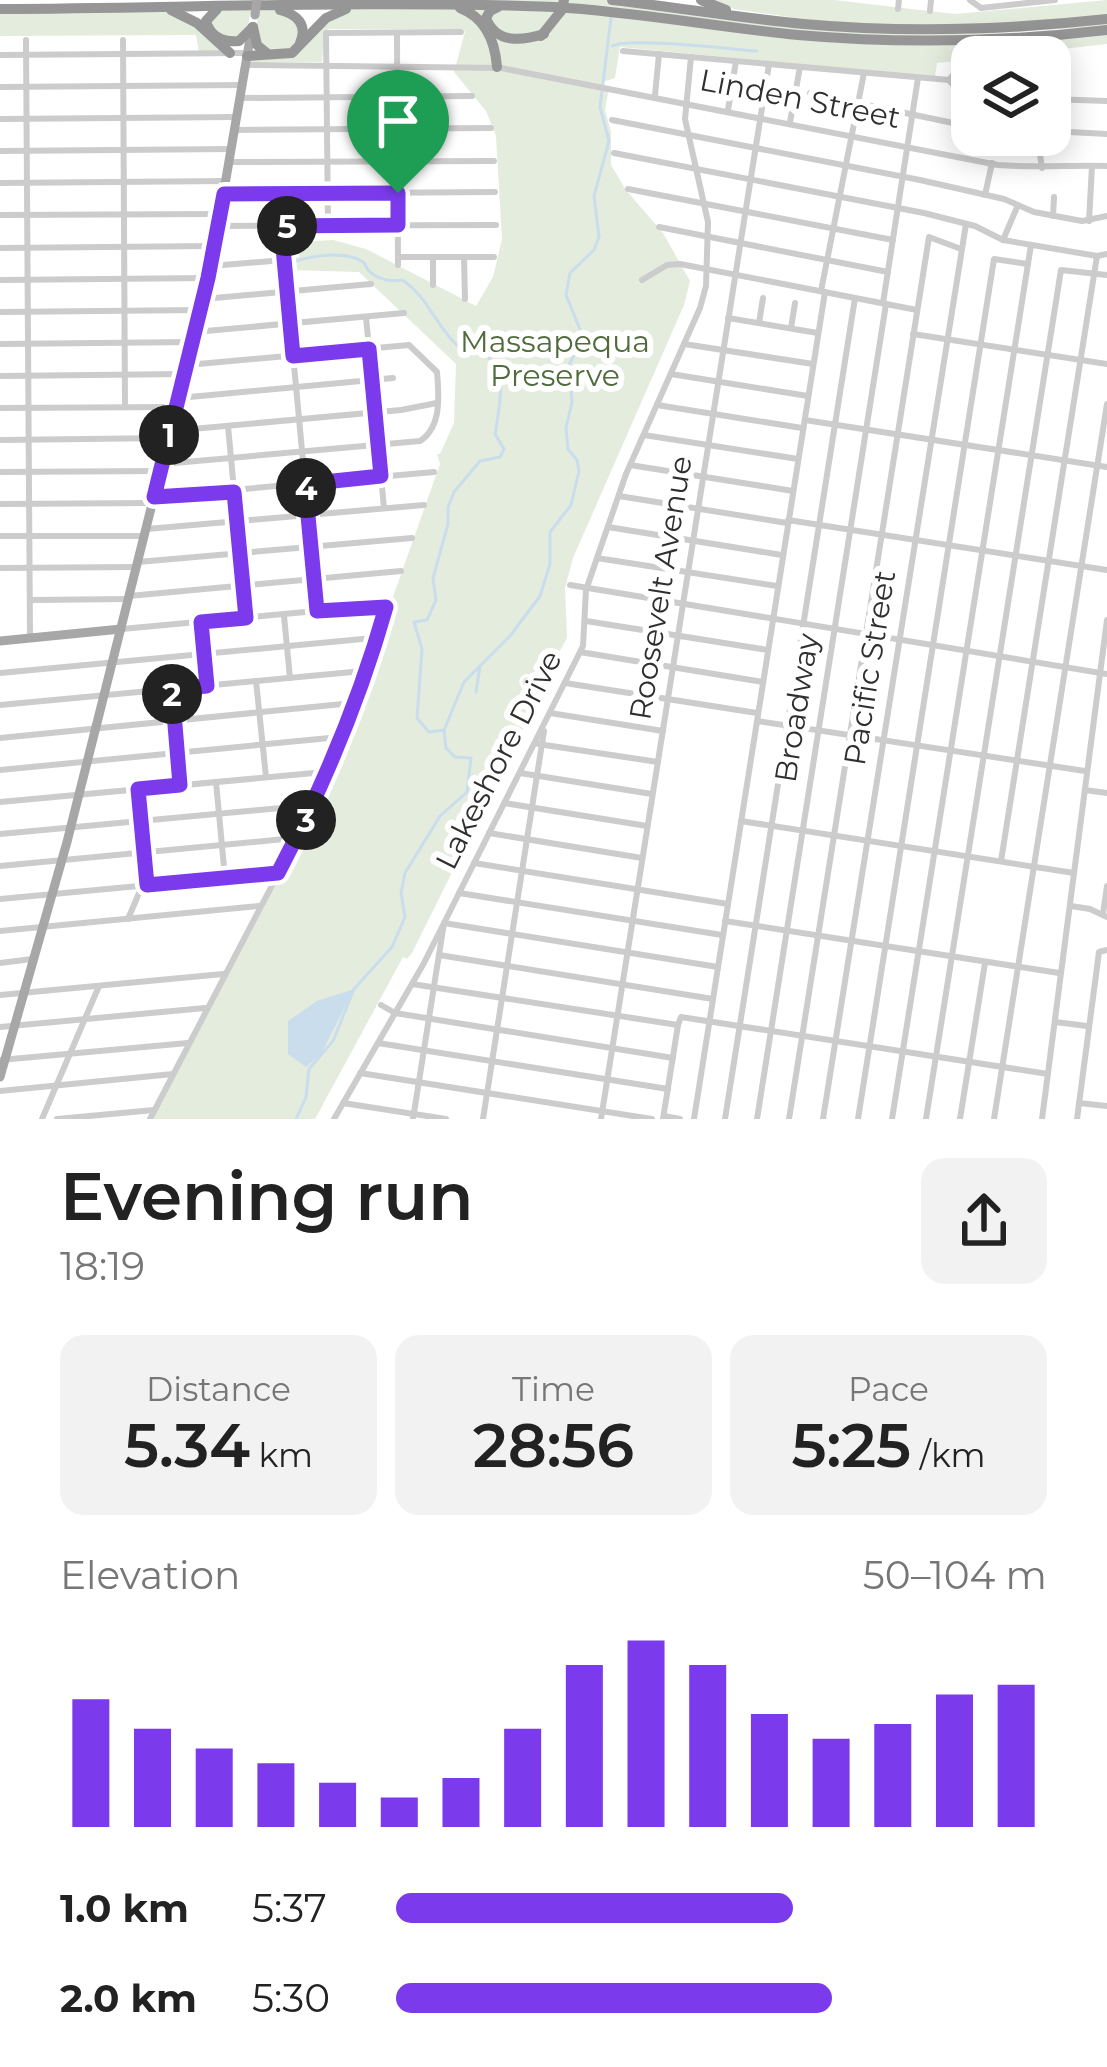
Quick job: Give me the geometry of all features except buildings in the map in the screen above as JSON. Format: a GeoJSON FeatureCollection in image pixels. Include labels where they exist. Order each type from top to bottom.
{"type":"FeatureCollection","features":[{"type":"Feature","properties":{"kind":"highway"},"geometry":{"type":"LineString","coordinates":[[612,0],[806,24],[948,29],[1107,19]]}},
{"type":"Feature","properties":{"kind":"highway"},"geometry":{"type":"LineString","coordinates":[[700,0],[806,24]]}},
{"type":"Feature","properties":{"kind":"highway"},"geometry":{"type":"LineString","coordinates":[[247,58],[288,55],[330,15],[372,5]]}},
{"type":"Feature","properties":{"kind":"highway"},"geometry":{"type":"LineString","coordinates":[[411,5],[465,9],[506,42]]}},
{"type":"Feature","properties":{"kind":"highway"},"geometry":{"type":"LineString","coordinates":[[499,68],[498,45],[524,43],[544,34],[563,6]]}},
{"type":"Feature","properties":{"kind":"highway"},"geometry":{"type":"LineString","coordinates":[[150,7],[188,17],[230,53]]}},
{"type":"Feature","properties":{"kind":"highway"},"geometry":{"type":"LineString","coordinates":[[539,7],[494,8],[486,20],[493,31],[508,39],[544,34]]}},
{"type":"Feature","properties":{"kind":"highway"},"geometry":{"type":"LineString","coordinates":[[0,8],[539,7],[885,40],[976,40],[1107,30]]}},
{"type":"Feature","properties":{"kind":"highway"},"geometry":{"type":"LineString","coordinates":[[488,32],[499,68]]}},
{"type":"Feature","properties":{"kind":"main road"},"geometry":{"type":"LineString","coordinates":[[0,1077],[71,827],[210,272],[256,11]]}},
{"type":"Feature","properties":{"kind":"main road"},"geometry":{"type":"LineString","coordinates":[[0,641],[121,629]]}},
{"type":"Feature","properties":{"kind":"street"},"geometry":{"type":"LineString","coordinates":[[930,11],[931,0]]}},
{"type":"Feature","properties":{"kind":"street"},"geometry":{"type":"LineString","coordinates":[[970,0],[981,8],[1055,0]]}},
{"type":"Feature","properties":{"kind":"street"},"geometry":{"type":"LineString","coordinates":[[328,226],[326,33],[460,32]]}},
{"type":"Feature","properties":{"kind":"street"},"geometry":{"type":"LineString","coordinates":[[397,33],[398,261],[494,256]]}},
{"type":"Feature","properties":{"kind":"street"},"geometry":{"type":"LineString","coordinates":[[26,40],[30,638]]}},
{"type":"Feature","properties":{"kind":"street"},"geometry":{"type":"LineString","coordinates":[[123,40],[125,407]]}},
{"type":"Feature","properties":{"kind":"street"},"geometry":{"type":"LineString","coordinates":[[622,51],[949,80]]}},
{"type":"Feature","properties":{"kind":"street","name":"Linden Street"},"geometry":{"type":"LineString","coordinates":[[0,55],[230,53],[326,65],[499,68],[992,164],[1107,166]]}},
{"type":"Feature","properties":{"kind":"street"},"geometry":{"type":"LineString","coordinates":[[655,95],[659,54]]}},
{"type":"Feature","properties":{"kind":"street","name":"Lakeshore Drive"},"geometry":{"type":"LineString","coordinates":[[334,1119],[412,984],[538,743],[580,652],[585,640],[586,588],[630,465],[700,308],[708,237],[687,134],[691,57]]}},
{"type":"Feature","properties":{"kind":"street"},"geometry":{"type":"LineString","coordinates":[[728,110],[736,61]]}},
{"type":"Feature","properties":{"kind":"street","name":"Roosevelt Avenue"},"geometry":{"type":"LineString","coordinates":[[602,1115],[769,64]]}},
{"type":"Feature","properties":{"kind":"street"},"geometry":{"type":"LineString","coordinates":[[790,122],[800,67]]}},
{"type":"Feature","properties":{"kind":"street"},"geometry":{"type":"LineString","coordinates":[[694,1119],[827,260],[864,73]]}},
{"type":"Feature","properties":{"kind":"street","name":"Broadway"},"geometry":{"type":"LineString","coordinates":[[757,1119],[918,78]]}},
{"type":"Feature","properties":{"kind":"street"},"geometry":{"type":"LineString","coordinates":[[0,87],[242,85]]}},
{"type":"Feature","properties":{"kind":"street"},"geometry":{"type":"LineString","coordinates":[[810,93],[951,122]]}},
{"type":"Feature","properties":{"kind":"street"},"geometry":{"type":"LineString","coordinates":[[240,98],[472,96]]}},
{"type":"Feature","properties":{"kind":"street"},"geometry":{"type":"LineString","coordinates":[[1071,99],[1107,100]]}},
{"type":"Feature","properties":{"kind":"street"},"geometry":{"type":"LineString","coordinates":[[0,119],[237,117]]}},
{"type":"Feature","properties":{"kind":"street"},"geometry":{"type":"LineString","coordinates":[[612,120],[903,176],[1054,216],[1089,221],[1107,216]]}},
{"type":"Feature","properties":{"kind":"street"},"geometry":{"type":"LineString","coordinates":[[235,130],[490,128]]}},
{"type":"Feature","properties":{"kind":"street"},"geometry":{"type":"LineString","coordinates":[[1071,132],[1107,134]]}},
{"type":"Feature","properties":{"kind":"street"},"geometry":{"type":"LineString","coordinates":[[0,151],[231,149]]}},
{"type":"Feature","properties":{"kind":"street"},"geometry":{"type":"LineString","coordinates":[[614,153],[898,208],[965,224],[1003,240],[1107,254]]}},
{"type":"Feature","properties":{"kind":"street"},"geometry":{"type":"LineString","coordinates":[[1040,156],[1042,168]]}},
{"type":"Feature","properties":{"kind":"street"},"geometry":{"type":"LineString","coordinates":[[229,162],[494,160]]}},
{"type":"Feature","properties":{"kind":"street"},"geometry":{"type":"LineString","coordinates":[[986,195],[992,164]]}},
{"type":"Feature","properties":{"kind":"street"},"geometry":{"type":"LineString","coordinates":[[1089,221],[1093,166]]}},
{"type":"Feature","properties":{"kind":"street"},"geometry":{"type":"LineString","coordinates":[[0,183],[226,182]]}},
{"type":"Feature","properties":{"kind":"street"},"geometry":{"type":"LineString","coordinates":[[628,189],[892,240]]}},
{"type":"Feature","properties":{"kind":"street"},"geometry":{"type":"LineString","coordinates":[[224,194],[495,192]]}},
{"type":"Feature","properties":{"kind":"street"},"geometry":{"type":"LineString","coordinates":[[1054,197],[1054,216]]}},
{"type":"Feature","properties":{"kind":"street"},"geometry":{"type":"LineString","coordinates":[[1003,240],[1018,205]]}},
{"type":"Feature","properties":{"kind":"street"},"geometry":{"type":"LineString","coordinates":[[0,215],[220,214]]}},
{"type":"Feature","properties":{"kind":"street","name":"Pacific Street"},"geometry":{"type":"LineString","coordinates":[[823,1119],[965,224]]}},
{"type":"Feature","properties":{"kind":"street"},"geometry":{"type":"LineString","coordinates":[[218,226],[496,225]]}},
{"type":"Feature","properties":{"kind":"street"},"geometry":{"type":"LineString","coordinates":[[281,226],[317,611]]}},
{"type":"Feature","properties":{"kind":"street"},"geometry":{"type":"LineString","coordinates":[[659,227],[888,272]]}},
{"type":"Feature","properties":{"kind":"street"},"geometry":{"type":"LineString","coordinates":[[789,1119],[929,236],[962,249]]}},
{"type":"Feature","properties":{"kind":"street"},"geometry":{"type":"LineString","coordinates":[[892,1119],[1031,244]]}},
{"type":"Feature","properties":{"kind":"street"},"geometry":{"type":"LineString","coordinates":[[0,248],[214,246]]}},
{"type":"Feature","properties":{"kind":"street"},"geometry":{"type":"LineString","coordinates":[[1001,861],[1097,256]]}},
{"type":"Feature","properties":{"kind":"street"},"geometry":{"type":"LineString","coordinates":[[433,257],[433,285]]}},
{"type":"Feature","properties":{"kind":"street"},"geometry":{"type":"LineString","coordinates":[[464,257],[465,299]]}},
{"type":"Feature","properties":{"kind":"street"},"geometry":{"type":"LineString","coordinates":[[858,1119],[994,259],[1028,264]]}},
{"type":"Feature","properties":{"kind":"street"},"geometry":{"type":"LineString","coordinates":[[0,280],[124,279],[284,260]]}},
{"type":"Feature","properties":{"kind":"street"},"geometry":{"type":"LineString","coordinates":[[642,280],[670,264],[917,310]]}},
{"type":"Feature","properties":{"kind":"street"},"geometry":{"type":"LineString","coordinates":[[926,1119],[1061,270],[1107,275]]}},
{"type":"Feature","properties":{"kind":"street"},"geometry":{"type":"LineString","coordinates":[[0,312],[125,311],[371,284]]}},
{"type":"Feature","properties":{"kind":"street"},"geometry":{"type":"LineString","coordinates":[[759,323],[764,298]]}},
{"type":"Feature","properties":{"kind":"street"},"geometry":{"type":"LineString","coordinates":[[725,1119],[855,298]]}},
{"type":"Feature","properties":{"kind":"street"},"geometry":{"type":"LineString","coordinates":[[791,328],[795,303]]}},
{"type":"Feature","properties":{"kind":"street"},"geometry":{"type":"LineString","coordinates":[[0,344],[125,343],[404,313]]}},
{"type":"Feature","properties":{"kind":"street"},"geometry":{"type":"LineString","coordinates":[[366,316],[384,508]]}},
{"type":"Feature","properties":{"kind":"street"},"geometry":{"type":"LineString","coordinates":[[728,318],[818,333]]}},
{"type":"Feature","properties":{"kind":"street"},"geometry":{"type":"LineString","coordinates":[[913,334],[1107,364]]}},
{"type":"Feature","properties":{"kind":"street"},"geometry":{"type":"LineString","coordinates":[[684,344],[813,364]]}},
{"type":"Feature","properties":{"kind":"street"},"geometry":{"type":"LineString","coordinates":[[0,376],[125,375],[411,346],[437,372],[435,421],[426,438],[161,468],[0,472]]}},
{"type":"Feature","properties":{"kind":"street"},"geometry":{"type":"LineString","coordinates":[[671,374],[808,396]]}},
{"type":"Feature","properties":{"kind":"street"},"geometry":{"type":"LineString","coordinates":[[0,408],[125,407],[393,378]]}},
{"type":"Feature","properties":{"kind":"street"},"geometry":{"type":"LineString","coordinates":[[0,440],[170,435],[437,403]]}},
{"type":"Feature","properties":{"kind":"street"},"geometry":{"type":"LineString","coordinates":[[994,1119],[1107,404]]}},
{"type":"Feature","properties":{"kind":"street"},"geometry":{"type":"LineString","coordinates":[[657,405],[835,424],[1107,467]]}},
{"type":"Feature","properties":{"kind":"street"},"geometry":{"type":"LineString","coordinates":[[228,426],[246,618]]}},
{"type":"Feature","properties":{"kind":"street"},"geometry":{"type":"LineString","coordinates":[[631,431],[798,459]]}},
{"type":"Feature","properties":{"kind":"street"},"geometry":{"type":"LineString","coordinates":[[630,465],[793,491]]}},
{"type":"Feature","properties":{"kind":"street"},"geometry":{"type":"LineString","coordinates":[[0,504],[153,500],[434,472]]}},
{"type":"Feature","properties":{"kind":"street"},"geometry":{"type":"LineString","coordinates":[[619,496],[1107,570]]}},
{"type":"Feature","properties":{"kind":"street"},"geometry":{"type":"LineString","coordinates":[[0,536],[145,532],[424,505]]}},
{"type":"Feature","properties":{"kind":"street"},"geometry":{"type":"LineString","coordinates":[[608,527],[783,555]]}},
{"type":"Feature","properties":{"kind":"street"},"geometry":{"type":"LineString","coordinates":[[0,568],[137,565],[412,538]]}},
{"type":"Feature","properties":{"kind":"street"},"geometry":{"type":"LineString","coordinates":[[597,558],[778,586]]}},
{"type":"Feature","properties":{"kind":"street"},"geometry":{"type":"LineString","coordinates":[[30,600],[129,598],[400,571]]}},
{"type":"Feature","properties":{"kind":"street"},"geometry":{"type":"LineString","coordinates":[[570,586],[1104,673]]}},
{"type":"Feature","properties":{"kind":"street"},"geometry":{"type":"LineString","coordinates":[[121,629],[385,606],[314,805],[150,1119]]}},
{"type":"Feature","properties":{"kind":"street"},"geometry":{"type":"LineString","coordinates":[[284,614],[290,678]]}},
{"type":"Feature","properties":{"kind":"street"},"geometry":{"type":"LineString","coordinates":[[1042,1119],[1084,790],[1104,673],[1107,620]]}},
{"type":"Feature","properties":{"kind":"street"},"geometry":{"type":"LineString","coordinates":[[586,621],[768,650]]}},
{"type":"Feature","properties":{"kind":"street"},"geometry":{"type":"LineString","coordinates":[[201,622],[207,686]]}},
{"type":"Feature","properties":{"kind":"street"},"geometry":{"type":"LineString","coordinates":[[0,673],[375,638]]}},
{"type":"Feature","properties":{"kind":"street"},"geometry":{"type":"LineString","coordinates":[[580,652],[763,682]]}},
{"type":"Feature","properties":{"kind":"street"},"geometry":{"type":"LineString","coordinates":[[0,705],[363,671]]}},
{"type":"Feature","properties":{"kind":"street"},"geometry":{"type":"LineString","coordinates":[[256,682],[266,777]]}},
{"type":"Feature","properties":{"kind":"street"},"geometry":{"type":"LineString","coordinates":[[565,682],[788,725],[1087,772]]}},
{"type":"Feature","properties":{"kind":"street"},"geometry":{"type":"LineString","coordinates":[[172,689],[180,785]]}},
{"type":"Feature","properties":{"kind":"street"},"geometry":{"type":"LineString","coordinates":[[0,738],[352,704]]}},
{"type":"Feature","properties":{"kind":"street"},"geometry":{"type":"LineString","coordinates":[[548,717],[662,731]]}},
{"type":"Feature","properties":{"kind":"street"},"geometry":{"type":"LineString","coordinates":[[0,770],[340,737]]}},
{"type":"Feature","properties":{"kind":"street"},"geometry":{"type":"LineString","coordinates":[[538,743],[658,763]]}},
{"type":"Feature","properties":{"kind":"street","name":"Lakeshore Drive"},"geometry":{"type":"LineString","coordinates":[[483,1119],[537,776],[538,743]]}},
{"type":"Feature","properties":{"kind":"street"},"geometry":{"type":"LineString","coordinates":[[0,802],[327,772]]}},
{"type":"Feature","properties":{"kind":"street"},"geometry":{"type":"LineString","coordinates":[[520,773],[652,794]]}},
{"type":"Feature","properties":{"kind":"street"},"geometry":{"type":"LineString","coordinates":[[215,782],[225,878]]}},
{"type":"Feature","properties":{"kind":"street"},"geometry":{"type":"LineString","coordinates":[[128,919],[144,885],[138,789]]}},
{"type":"Feature","properties":{"kind":"street"},"geometry":{"type":"LineString","coordinates":[[1084,790],[1107,793]]}},
{"type":"Feature","properties":{"kind":"street"},"geometry":{"type":"LineString","coordinates":[[504,803],[647,826]]}},
{"type":"Feature","properties":{"kind":"street"},"geometry":{"type":"LineString","coordinates":[[0,834],[314,805]]}},
{"type":"Feature","properties":{"kind":"street"},"geometry":{"type":"LineString","coordinates":[[741,820],[1074,872]]}},
{"type":"Feature","properties":{"kind":"street"},"geometry":{"type":"LineString","coordinates":[[489,833],[642,858]]}},
{"type":"Feature","properties":{"kind":"street"},"geometry":{"type":"LineString","coordinates":[[0,866],[297,838]]}},
{"type":"Feature","properties":{"kind":"street"},"geometry":{"type":"LineString","coordinates":[[474,863],[728,904]]}},
{"type":"Feature","properties":{"kind":"street"},"geometry":{"type":"LineString","coordinates":[[0,899],[278,873]]}},
{"type":"Feature","properties":{"kind":"street"},"geometry":{"type":"LineString","coordinates":[[1070,906],[1105,916],[1107,886]]}},
{"type":"Feature","properties":{"kind":"street"},"geometry":{"type":"LineString","coordinates":[[459,893],[723,935]]}},
{"type":"Feature","properties":{"kind":"street"},"geometry":{"type":"LineString","coordinates":[[0,931],[261,906]]}},
{"type":"Feature","properties":{"kind":"street"},"geometry":{"type":"LineString","coordinates":[[725,921],[1061,973]]}},
{"type":"Feature","properties":{"kind":"street"},"geometry":{"type":"LineString","coordinates":[[413,1116],[444,923],[718,967]]}},
{"type":"Feature","properties":{"kind":"street"},"geometry":{"type":"LineString","coordinates":[[1077,1119],[1104,950]]}},
{"type":"Feature","properties":{"kind":"street"},"geometry":{"type":"LineString","coordinates":[[439,955],[713,999]]}},
{"type":"Feature","properties":{"kind":"street"},"geometry":{"type":"LineString","coordinates":[[0,963],[33,959]]}},
{"type":"Feature","properties":{"kind":"street"},"geometry":{"type":"LineString","coordinates":[[960,1119],[985,962]]}},
{"type":"Feature","properties":{"kind":"street"},"geometry":{"type":"LineString","coordinates":[[0,995],[226,974]]}},
{"type":"Feature","properties":{"kind":"street"},"geometry":{"type":"LineString","coordinates":[[412,984],[678,1025]]}},
{"type":"Feature","properties":{"kind":"street"},"geometry":{"type":"LineString","coordinates":[[41,1119],[99,986]]}},
{"type":"Feature","properties":{"kind":"street"},"geometry":{"type":"LineString","coordinates":[[381,1005],[395,1013],[673,1058]]}},
{"type":"Feature","properties":{"kind":"street"},"geometry":{"type":"LineString","coordinates":[[0,1027],[208,1008]]}},
{"type":"Feature","properties":{"kind":"street"},"geometry":{"type":"LineString","coordinates":[[680,1119],[663,1118],[681,1017],[1048,1074]]}},
{"type":"Feature","properties":{"kind":"street"},"geometry":{"type":"LineString","coordinates":[[1055,1022],[1089,1026]]}},
{"type":"Feature","properties":{"kind":"street"},"geometry":{"type":"LineString","coordinates":[[3,1060],[190,1042]]}},
{"type":"Feature","properties":{"kind":"street"},"geometry":{"type":"LineString","coordinates":[[378,1043],[668,1089]]}},
{"type":"Feature","properties":{"kind":"street"},"geometry":{"type":"LineString","coordinates":[[360,1073],[602,1115],[652,1119]]}},
{"type":"Feature","properties":{"kind":"street"},"geometry":{"type":"LineString","coordinates":[[0,1091],[173,1074]]}},
{"type":"Feature","properties":{"kind":"street"},"geometry":{"type":"LineString","coordinates":[[343,1103],[446,1119]]}},
{"type":"Feature","properties":{"kind":"street"},"geometry":{"type":"LineString","coordinates":[[1079,1103],[1107,1106]]}},
{"type":"Feature","properties":{"kind":"street"},"geometry":{"type":"LineString","coordinates":[[57,1119],[154,1110]]}},
{"type":"Feature","properties":{"kind":"green space","name":"Massapequa Preserve"},"geometry":{"type":"Polygon","coordinates":[[[262,0],[606,0],[888,30],[1107,20],[1107,26],[858,42],[951,39],[951,61],[937,63],[935,77],[620,47],[615,78],[603,82],[609,88],[605,110],[611,165],[663,233],[690,281],[684,305],[573,558],[565,588],[567,638],[412,953],[403,957],[315,1119],[153,1119],[324,792],[440,464],[437,454],[454,423],[456,364],[359,272],[289,270],[287,259],[299,257],[299,242],[333,240],[366,249],[476,306],[493,277],[502,239],[496,136],[486,111],[454,72],[463,29],[331,29],[325,30],[322,62],[251,62],[251,58],[283,58],[320,25],[350,9],[456,1],[262,0]]]}},
{"type":"Feature","properties":{"kind":"green space"},"geometry":{"type":"Polygon","coordinates":[[[705,0],[834,0],[955,14],[1107,0],[1107,15],[895,25],[811,20],[705,0]]]}},
{"type":"Feature","properties":{"kind":"green space"},"geometry":{"type":"Polygon","coordinates":[[[167,10],[181,14],[222,51],[199,52],[196,35],[0,36],[0,11],[167,10]]]}},
{"type":"Feature","properties":{"kind":"green space"},"geometry":{"type":"Polygon","coordinates":[[[282,10],[292,14],[302,33],[293,49],[281,53],[261,47],[255,32],[259,14],[250,14],[248,29],[234,41],[210,28],[212,12],[282,10]]]}},
{"type":"Feature","properties":{"kind":"green space","name":"Massapequa Preserve"},"geometry":{"type":"Polygon","coordinates":[[[1107,33],[1107,44],[1071,48],[1071,36],[1024,36],[1107,33]]]}},
{"type":"Feature","properties":{"kind":"water"},"geometry":{"type":"Polygon","coordinates":[[[354,989],[321,1054],[306,1067],[288,1054],[288,1021],[317,1001],[354,989]]]}},
{"type":"Feature","properties":{"kind":"waterway"},"geometry":{"type":"LineString","coordinates":[[296,1119],[306,1097],[309,1069],[333,1041],[354,989],[392,947],[405,917],[401,893],[405,873],[440,816],[467,792],[471,758],[455,757],[446,748],[444,730],[464,682],[510,636],[540,596],[550,564],[550,532],[571,505],[579,471],[568,449],[566,428],[572,402],[569,365],[583,337],[566,295],[570,273],[594,250],[599,237],[594,196],[609,141],[600,107],[611,18]]}},
{"type":"Feature","properties":{"kind":"waterway"},"geometry":{"type":"LineString","coordinates":[[612,46],[658,43],[757,51]]}},
{"type":"Feature","properties":{"kind":"waterway"},"geometry":{"type":"LineString","coordinates":[[296,261],[348,256],[380,278],[402,280],[419,294],[458,346],[491,359],[498,368],[495,434],[504,449],[500,457],[480,461],[454,492],[433,578],[436,600],[427,620],[414,622],[422,649],[417,718],[429,732],[444,730]]}},
{"type":"Feature","properties":{"kind":"waterway"},"geometry":{"type":"LineString","coordinates":[[476,692],[480,666]]}},
{"type":"Feature","properties":{"kind":"route"},"geometry":{"type":"LineString","coordinates":[[398,193],[398,225],[281,226],[293,356],[369,349],[381,476],[305,484],[317,611],[386,607],[347,721],[314,805],[278,873],[147,885],[138,789],[180,785],[172,689],[207,686],[201,622],[246,618],[234,492],[154,497],[224,194],[398,193]]}}]}
